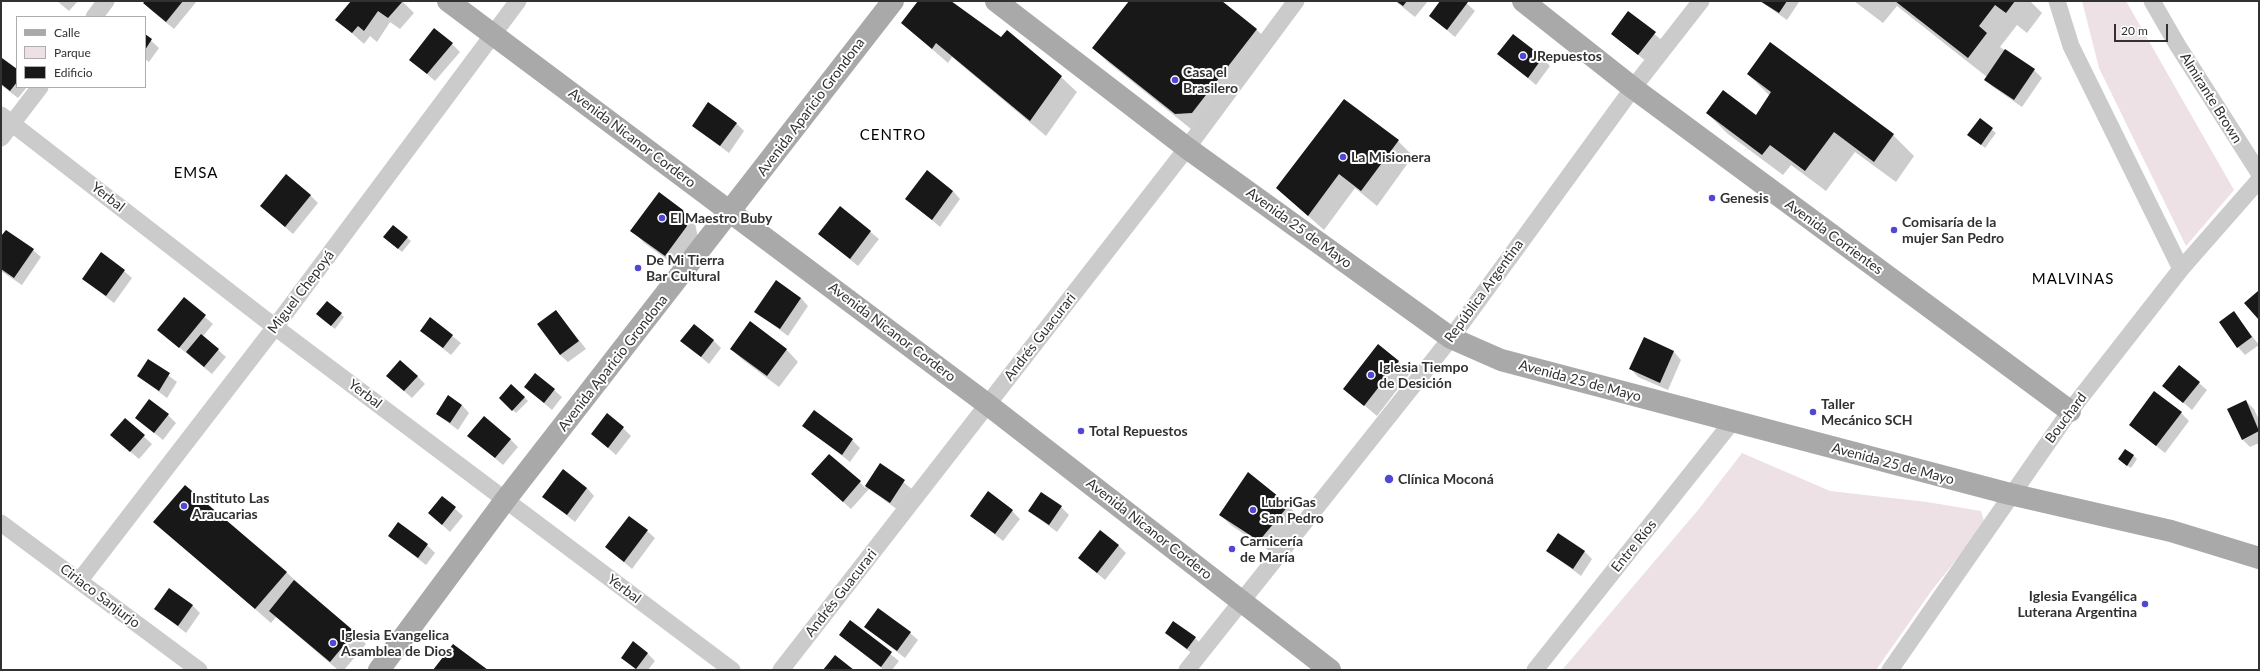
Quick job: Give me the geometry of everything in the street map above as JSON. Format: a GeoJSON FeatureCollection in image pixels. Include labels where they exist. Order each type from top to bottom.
{"type":"FeatureCollection","features":[{"type":"Feature","properties":{"kind":"main road","name":"Avenida Nicanor Cordero"},"geometry":{"type":"LineString","coordinates":[[448,1],[731,211],[987,404],[1330,670]]}},
{"type":"Feature","properties":{"kind":"main road","name":"Avenida Aparicio Grondona"},"geometry":{"type":"LineString","coordinates":[[379,670],[506,500],[893,1]]}},
{"type":"Feature","properties":{"kind":"main road","name":"Avenida 25 de Mayo"},"geometry":{"type":"LineString","coordinates":[[996,1],[1187,148],[1451,338],[1501,360],[2010,494],[2171,531],[2259,558]]}},
{"type":"Feature","properties":{"kind":"main road","name":"Avenida Corrientes"},"geometry":{"type":"LineString","coordinates":[[1523,1],[1633,88],[2070,411]]}},
{"type":"Feature","properties":{"kind":"street"},"geometry":{"type":"LineString","coordinates":[[95,16],[106,1]]}},
{"type":"Feature","properties":{"kind":"street","name":"Miguel Chepoyá"},"geometry":{"type":"LineString","coordinates":[[80,580],[275,327],[518,1]]}},
{"type":"Feature","properties":{"kind":"street","name":"Andrés Guacurari"},"geometry":{"type":"LineString","coordinates":[[781,670],[1187,148],[1296,1]]}},
{"type":"Feature","properties":{"kind":"street","name":"República Argentina"},"geometry":{"type":"LineString","coordinates":[[1187,670],[1240,601],[1451,338],[1633,88],[1701,1]]}},
{"type":"Feature","properties":{"kind":"street"},"geometry":{"type":"LineString","coordinates":[[2057,1],[2071,46],[2181,269]]}},
{"type":"Feature","properties":{"kind":"street","name":"Almirante Brown"},"geometry":{"type":"LineString","coordinates":[[2152,1],[2178,46],[2259,173]]}},
{"type":"Feature","properties":{"kind":"street"},"geometry":{"type":"LineString","coordinates":[[1,138],[7,119],[39,88]]}},
{"type":"Feature","properties":{"kind":"street","name":"Yerbal"},"geometry":{"type":"LineString","coordinates":[[7,119],[275,327],[732,670]]}},
{"type":"Feature","properties":{"kind":"street","name":"Bouchard"},"geometry":{"type":"LineString","coordinates":[[1890,670],[2010,494],[2070,411],[2181,269],[2259,180]]}},
{"type":"Feature","properties":{"kind":"street","name":"Entre Ríos"},"geometry":{"type":"LineString","coordinates":[[1535,670],[1732,422]]}},
{"type":"Feature","properties":{"kind":"street","name":"Ciriaco Sanjurjo"},"geometry":{"type":"LineString","coordinates":[[1,523],[80,580],[199,670]]}},
{"type":"Feature","properties":{"kind":"green space"},"geometry":{"type":"Polygon","coordinates":[[[2082,1],[2126,1],[2234,190],[2186,246],[2099,68],[2082,1]]]}},
{"type":"Feature","properties":{"kind":"green space"},"geometry":{"type":"Polygon","coordinates":[[[1742,453],[1830,491],[1927,502],[1981,511],[1985,524],[1932,590],[1876,670],[1562,670],[1698,510],[1742,453]]]}},
{"type":"Feature","properties":{"kind":"building"},"geometry":{"type":"Polygon","coordinates":[[[145,1],[183,1],[166,22],[143,3],[145,1]]]}},
{"type":"Feature","properties":{"kind":"building"},"geometry":{"type":"Polygon","coordinates":[[[351,1],[403,1],[388,18],[378,11],[364,31],[358,26],[352,33],[335,20],[351,1]]]}},
{"type":"Feature","properties":{"kind":"building"},"geometry":{"type":"Polygon","coordinates":[[[918,1],[951,1],[1001,37],[1007,30],[1062,76],[1030,121],[936,43],[932,49],[901,23],[918,1]]]}},
{"type":"Feature","properties":{"kind":"building","name":"Casa el Brasilero"},"geometry":{"type":"Polygon","coordinates":[[[1129,1],[1222,1],[1257,29],[1192,113],[1175,114],[1092,48],[1129,1]]]}},
{"type":"Feature","properties":{"kind":"building"},"geometry":{"type":"Polygon","coordinates":[[[1396,1],[1407,1],[1403,6],[1396,1]]]}},
{"type":"Feature","properties":{"kind":"building"},"geometry":{"type":"Polygon","coordinates":[[[1440,1],[1468,2],[1447,30],[1429,16],[1440,1]]]}},
{"type":"Feature","properties":{"kind":"building"},"geometry":{"type":"Polygon","coordinates":[[[1760,1],[1787,1],[1779,13],[1760,1]]]}},
{"type":"Feature","properties":{"kind":"building"},"geometry":{"type":"Polygon","coordinates":[[[1895,1],[2015,1],[2006,13],[1995,5],[1979,26],[1987,33],[1968,58],[1895,1]]]}},
{"type":"Feature","properties":{"kind":"building"},"geometry":{"type":"Polygon","coordinates":[[[1628,11],[1656,32],[1638,55],[1611,34],[1628,11]]]}},
{"type":"Feature","properties":{"kind":"building"},"geometry":{"type":"Polygon","coordinates":[[[434,28],[453,43],[427,74],[409,60],[434,28]]]}},
{"type":"Feature","properties":{"kind":"building"},"geometry":{"type":"Polygon","coordinates":[[[1513,34],[1543,57],[1528,78],[1497,54],[1513,34]]]}},
{"type":"Feature","properties":{"kind":"building"},"geometry":{"type":"Polygon","coordinates":[[[146,35],[152,39],[146,48],[146,35]]]}},
{"type":"Feature","properties":{"kind":"building"},"geometry":{"type":"Polygon","coordinates":[[[1770,42],[1894,134],[1874,162],[1834,132],[1805,171],[1770,145],[1762,155],[1706,113],[1723,90],[1756,115],[1771,92],[1747,74],[1770,42]]]}},
{"type":"Feature","properties":{"kind":"building"},"geometry":{"type":"Polygon","coordinates":[[[2005,49],[2035,69],[2014,100],[1984,80],[2005,49]]]}},
{"type":"Feature","properties":{"kind":"building"},"geometry":{"type":"Polygon","coordinates":[[[2,58],[16,68],[16,83],[10,91],[1,84],[2,58]]]}},
{"type":"Feature","properties":{"kind":"building","name":"La Misionera"},"geometry":{"type":"Polygon","coordinates":[[[1344,99],[1399,140],[1361,191],[1339,174],[1308,216],[1276,188],[1344,99]]]}},
{"type":"Feature","properties":{"kind":"building"},"geometry":{"type":"Polygon","coordinates":[[[708,102],[737,123],[720,146],[692,126],[708,102]]]}},
{"type":"Feature","properties":{"kind":"building"},"geometry":{"type":"Polygon","coordinates":[[[1980,118],[1993,128],[1981,145],[1967,135],[1980,118]]]}},
{"type":"Feature","properties":{"kind":"building"},"geometry":{"type":"Polygon","coordinates":[[[927,170],[953,191],[932,220],[905,199],[927,170]]]}},
{"type":"Feature","properties":{"kind":"building"},"geometry":{"type":"Polygon","coordinates":[[[286,174],[311,195],[285,227],[260,206],[286,174]]]}},
{"type":"Feature","properties":{"kind":"building","name":"El Maestro Buby"},"geometry":{"type":"Polygon","coordinates":[[[659,192],[683,210],[687,226],[665,256],[630,231],[659,192]]]}},
{"type":"Feature","properties":{"kind":"building"},"geometry":{"type":"Polygon","coordinates":[[[840,206],[871,231],[850,259],[818,234],[840,206]]]}},
{"type":"Feature","properties":{"kind":"building"},"geometry":{"type":"Polygon","coordinates":[[[393,225],[408,237],[398,249],[383,237],[393,225]]]}},
{"type":"Feature","properties":{"kind":"building"},"geometry":{"type":"Polygon","coordinates":[[[6,230],[34,249],[14,278],[1,269],[1,236],[6,230]]]}},
{"type":"Feature","properties":{"kind":"building"},"geometry":{"type":"Polygon","coordinates":[[[101,252],[125,270],[106,296],[82,279],[101,252]]]}},
{"type":"Feature","properties":{"kind":"building"},"geometry":{"type":"Polygon","coordinates":[[[776,280],[801,298],[780,329],[754,312],[776,280]]]}},
{"type":"Feature","properties":{"kind":"building"},"geometry":{"type":"Polygon","coordinates":[[[2258,291],[2259,293],[2259,320],[2244,303],[2258,291]]]}},
{"type":"Feature","properties":{"kind":"building"},"geometry":{"type":"Polygon","coordinates":[[[184,297],[206,315],[179,348],[157,330],[184,297]]]}},
{"type":"Feature","properties":{"kind":"building"},"geometry":{"type":"Polygon","coordinates":[[[327,301],[342,313],[331,326],[316,314],[327,301]]]}},
{"type":"Feature","properties":{"kind":"building"},"geometry":{"type":"Polygon","coordinates":[[[556,310],[579,341],[560,355],[537,324],[556,310]]]}},
{"type":"Feature","properties":{"kind":"building"},"geometry":{"type":"Polygon","coordinates":[[[2234,311],[2252,337],[2237,348],[2219,322],[2234,311]]]}},
{"type":"Feature","properties":{"kind":"building"},"geometry":{"type":"Polygon","coordinates":[[[430,317],[453,335],[443,348],[420,331],[430,317]]]}},
{"type":"Feature","properties":{"kind":"building"},"geometry":{"type":"Polygon","coordinates":[[[750,321],[787,349],[767,376],[730,349],[750,321]]]}},
{"type":"Feature","properties":{"kind":"building"},"geometry":{"type":"Polygon","coordinates":[[[694,324],[714,340],[701,357],[680,341],[694,324]]]}},
{"type":"Feature","properties":{"kind":"building"},"geometry":{"type":"Polygon","coordinates":[[[201,334],[219,349],[204,367],[186,352],[201,334]]]}},
{"type":"Feature","properties":{"kind":"building"},"geometry":{"type":"Polygon","coordinates":[[[1644,337],[1674,351],[1660,383],[1629,369],[1644,337]]]}},
{"type":"Feature","properties":{"kind":"building","name":"Iglesia Tiempo de Desición"},"geometry":{"type":"Polygon","coordinates":[[[1378,344],[1399,361],[1364,406],[1343,389],[1378,344]]]}},
{"type":"Feature","properties":{"kind":"building"},"geometry":{"type":"Polygon","coordinates":[[[148,359],[170,373],[159,391],[137,376],[148,359]]]}},
{"type":"Feature","properties":{"kind":"building"},"geometry":{"type":"Polygon","coordinates":[[[400,360],[418,376],[404,391],[386,376],[400,360]]]}},
{"type":"Feature","properties":{"kind":"building"},"geometry":{"type":"Polygon","coordinates":[[[2179,365],[2200,382],[2183,403],[2162,386],[2179,365]]]}},
{"type":"Feature","properties":{"kind":"building"},"geometry":{"type":"Polygon","coordinates":[[[535,373],[555,389],[544,403],[524,387],[535,373]]]}},
{"type":"Feature","properties":{"kind":"building"},"geometry":{"type":"Polygon","coordinates":[[[511,384],[525,397],[512,411],[499,398],[511,384]]]}},
{"type":"Feature","properties":{"kind":"building"},"geometry":{"type":"Polygon","coordinates":[[[2154,391],[2182,412],[2156,446],[2129,425],[2154,391]]]}},
{"type":"Feature","properties":{"kind":"building"},"geometry":{"type":"Polygon","coordinates":[[[448,395],[462,405],[450,423],[436,414],[448,395]]]}},
{"type":"Feature","properties":{"kind":"building"},"geometry":{"type":"Polygon","coordinates":[[[149,399],[169,414],[154,433],[135,418],[149,399]]]}},
{"type":"Feature","properties":{"kind":"building"},"geometry":{"type":"Polygon","coordinates":[[[2246,400],[2259,431],[2242,440],[2227,409],[2246,400]]]}},
{"type":"Feature","properties":{"kind":"building"},"geometry":{"type":"Polygon","coordinates":[[[814,410],[853,439],[842,455],[802,426],[814,410]]]}},
{"type":"Feature","properties":{"kind":"building"},"geometry":{"type":"Polygon","coordinates":[[[607,413],[624,427],[608,448],[591,434],[607,413]]]}},
{"type":"Feature","properties":{"kind":"building"},"geometry":{"type":"Polygon","coordinates":[[[484,416],[511,439],[495,458],[467,436],[484,416]]]}},
{"type":"Feature","properties":{"kind":"building"},"geometry":{"type":"Polygon","coordinates":[[[125,418],[145,435],[130,452],[110,435],[125,418]]]}},
{"type":"Feature","properties":{"kind":"building"},"geometry":{"type":"Polygon","coordinates":[[[2125,449],[2134,455],[2127,466],[2118,459],[2125,449]]]}},
{"type":"Feature","properties":{"kind":"building"},"geometry":{"type":"Polygon","coordinates":[[[829,454],[861,481],[843,502],[811,474],[829,454]]]}},
{"type":"Feature","properties":{"kind":"building"},"geometry":{"type":"Polygon","coordinates":[[[880,463],[905,480],[890,503],[865,486],[880,463]]]}},
{"type":"Feature","properties":{"kind":"building"},"geometry":{"type":"Polygon","coordinates":[[[563,469],[587,488],[567,515],[542,497],[563,469]]]}},
{"type":"Feature","properties":{"kind":"building","name":"LubriGas San Pedro"},"geometry":{"type":"Polygon","coordinates":[[[1248,472],[1289,505],[1259,541],[1219,515],[1248,472]]]}},
{"type":"Feature","properties":{"kind":"building"},"geometry":{"type":"Polygon","coordinates":[[[185,485],[287,572],[255,609],[153,522],[185,485]]]}},
{"type":"Feature","properties":{"kind":"building"},"geometry":{"type":"Polygon","coordinates":[[[988,491],[1013,510],[995,534],[970,516],[988,491]]]}},
{"type":"Feature","properties":{"kind":"building"},"geometry":{"type":"Polygon","coordinates":[[[1041,492],[1062,506],[1049,525],[1028,511],[1041,492]]]}},
{"type":"Feature","properties":{"kind":"building"},"geometry":{"type":"Polygon","coordinates":[[[442,496],[456,507],[442,525],[428,513],[442,496]]]}},
{"type":"Feature","properties":{"kind":"building"},"geometry":{"type":"Polygon","coordinates":[[[629,516],[648,530],[624,562],[605,547],[629,516]]]}},
{"type":"Feature","properties":{"kind":"building"},"geometry":{"type":"Polygon","coordinates":[[[398,522],[428,544],[418,558],[388,536],[398,522]]]}},
{"type":"Feature","properties":{"kind":"building"},"geometry":{"type":"Polygon","coordinates":[[[1100,530],[1119,545],[1097,573],[1078,558],[1100,530]]]}},
{"type":"Feature","properties":{"kind":"building"},"geometry":{"type":"Polygon","coordinates":[[[1558,533],[1585,551],[1573,569],[1546,551],[1558,533]]]}},
{"type":"Feature","properties":{"kind":"building"},"geometry":{"type":"Polygon","coordinates":[[[294,580],[355,632],[330,662],[269,611],[294,580]]]}},
{"type":"Feature","properties":{"kind":"building"},"geometry":{"type":"Polygon","coordinates":[[[169,588],[193,605],[178,626],[154,609],[169,588]]]}},
{"type":"Feature","properties":{"kind":"building"},"geometry":{"type":"Polygon","coordinates":[[[878,608],[911,632],[897,651],[864,627],[878,608]]]}},
{"type":"Feature","properties":{"kind":"building"},"geometry":{"type":"Polygon","coordinates":[[[850,620],[892,652],[881,667],[839,635],[850,620]]]}},
{"type":"Feature","properties":{"kind":"building"},"geometry":{"type":"Polygon","coordinates":[[[1173,621],[1196,637],[1187,649],[1165,633],[1173,621]]]}},
{"type":"Feature","properties":{"kind":"building"},"geometry":{"type":"Polygon","coordinates":[[[633,641],[648,653],[636,669],[621,658],[633,641]]]}},
{"type":"Feature","properties":{"kind":"building"},"geometry":{"type":"Polygon","coordinates":[[[453,644],[488,670],[433,670],[453,644]]]}},
{"type":"Feature","properties":{"kind":"building"},"geometry":{"type":"Polygon","coordinates":[[[835,655],[854,670],[823,670],[835,655]]]}},
{"type":"Feature","properties":{"kind":"place","name":"JRepuestos"},"geometry":{"type":"Point","coordinates":[1523,56]}},
{"type":"Feature","properties":{"kind":"place","name":"Casa el Brasilero"},"geometry":{"type":"Point","coordinates":[1175,80]}},
{"type":"Feature","properties":{"kind":"place","name":"La Misionera"},"geometry":{"type":"Point","coordinates":[1343,157]}},
{"type":"Feature","properties":{"kind":"place","name":"Genesis"},"geometry":{"type":"Point","coordinates":[1712,198]}},
{"type":"Feature","properties":{"kind":"place","name":"El Maestro Buby"},"geometry":{"type":"Point","coordinates":[662,218]}},
{"type":"Feature","properties":{"kind":"place","name":"Comisaría de la mujer San Pedro"},"geometry":{"type":"Point","coordinates":[1894,230]}},
{"type":"Feature","properties":{"kind":"place","name":"De Mi Tierra Bar Cultural"},"geometry":{"type":"Point","coordinates":[638,268]}},
{"type":"Feature","properties":{"kind":"place","name":"Iglesia Tiempo de Desición"},"geometry":{"type":"Point","coordinates":[1371,375]}},
{"type":"Feature","properties":{"kind":"place","name":"Taller Mecánico SCH"},"geometry":{"type":"Point","coordinates":[1813,412]}},
{"type":"Feature","properties":{"kind":"place","name":"Total Repuestos"},"geometry":{"type":"Point","coordinates":[1081,431]}},
{"type":"Feature","properties":{"kind":"place","name":"Clínica Moconá"},"geometry":{"type":"Point","coordinates":[1389,479]}},
{"type":"Feature","properties":{"kind":"place","name":"Instituto Las Araucarias"},"geometry":{"type":"Point","coordinates":[184,506]}},
{"type":"Feature","properties":{"kind":"place","name":"LubriGas San Pedro"},"geometry":{"type":"Point","coordinates":[1253,510]}},
{"type":"Feature","properties":{"kind":"place","name":"Carnicería de María"},"geometry":{"type":"Point","coordinates":[1232,549]}},
{"type":"Feature","properties":{"kind":"place","name":"Iglesia Evangélica Luterana Argentina"},"geometry":{"type":"Point","coordinates":[2145,604]}},
{"type":"Feature","properties":{"kind":"place","name":"Iglesia Evangelica Asamblea de Dios"},"geometry":{"type":"Point","coordinates":[333,643]}},
{"type":"Feature","properties":{"kind":"district","name":"CENTRO"},"geometry":{"type":"Point","coordinates":[893,135]}},
{"type":"Feature","properties":{"kind":"district","name":"EMSA"},"geometry":{"type":"Point","coordinates":[196,173]}},
{"type":"Feature","properties":{"kind":"district","name":"MALVINAS"},"geometry":{"type":"Point","coordinates":[2073,279]}}]}
